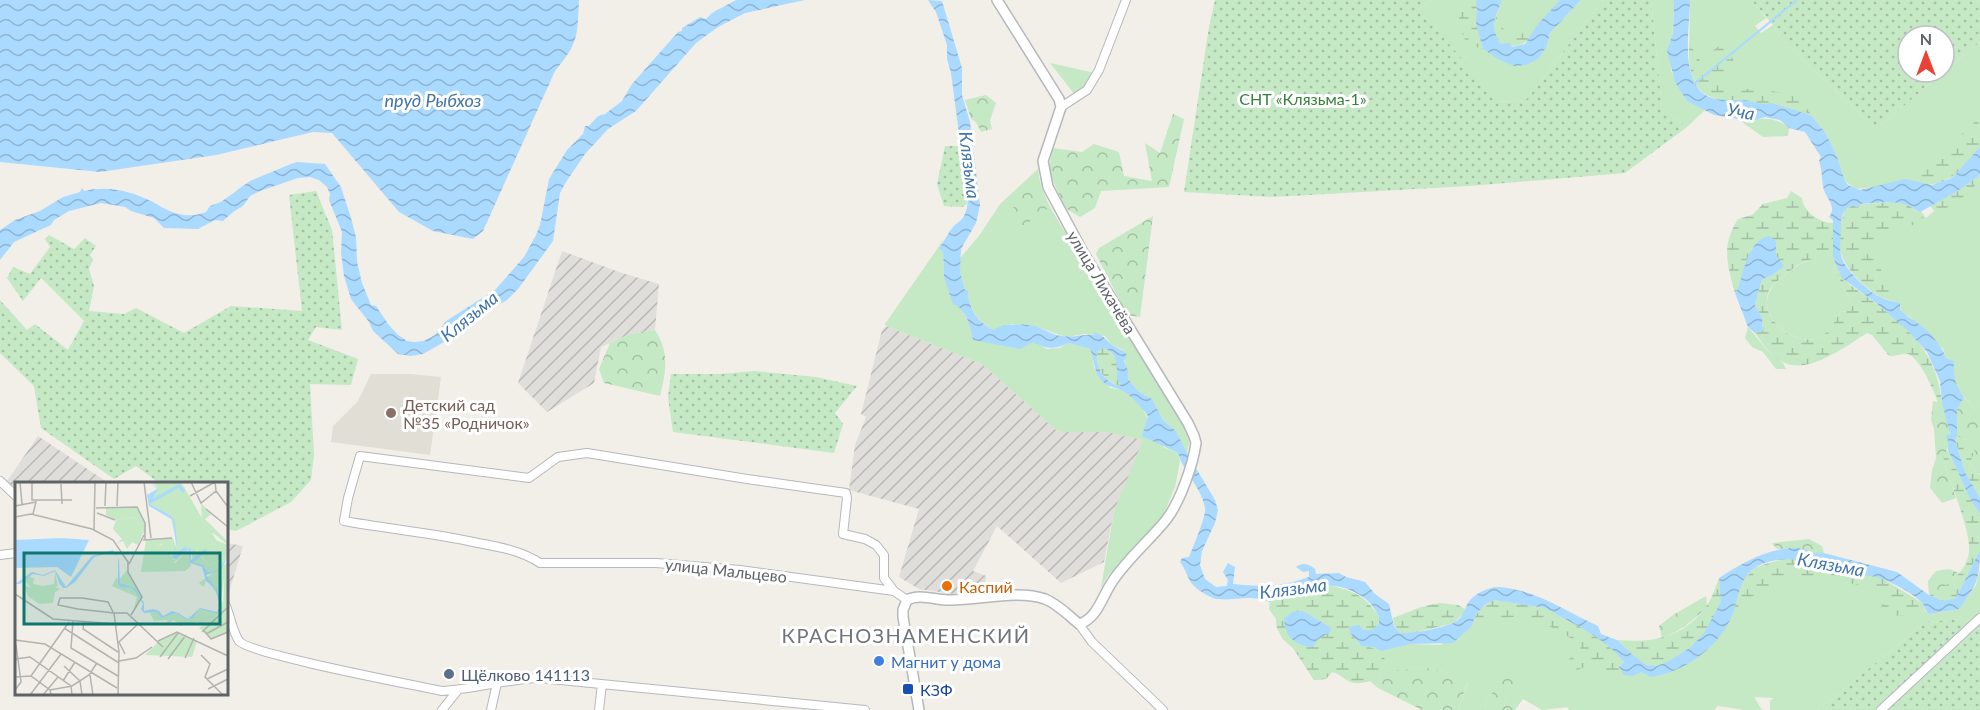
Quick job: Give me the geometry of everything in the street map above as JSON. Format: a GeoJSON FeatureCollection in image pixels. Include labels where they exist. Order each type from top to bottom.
{"type":"FeatureCollection","features":[{"type":"Feature","properties":{"kind":"street"},"geometry":{"type":"LineString","coordinates":[[997,0],[1055,90],[1061,107],[1087,90],[1099,70],[1126,0]]}},
{"type":"Feature","properties":{"kind":"street","name":"улица Лихачёва"},"geometry":{"type":"LineString","coordinates":[[1061,107],[1043,161],[1047,187],[1084,254],[1188,423],[1195,439],[1195,448],[1182,488],[1167,518],[1112,581],[1087,622],[1079,624]]}},
{"type":"Feature","properties":{"kind":"street","name":"улица Мальцево"},"geometry":{"type":"LineString","coordinates":[[894,591],[740,570],[656,563],[540,563],[530,556],[458,538],[344,521],[360,456],[529,478],[558,456],[587,453],[846,493],[843,534],[865,539],[876,545],[884,555],[885,578],[894,591],[907,600]]}},
{"type":"Feature","properties":{"kind":"street"},"geometry":{"type":"LineString","coordinates":[[0,481],[15,495]]}},
{"type":"Feature","properties":{"kind":"street"},"geometry":{"type":"LineString","coordinates":[[0,555],[15,553]]}},
{"type":"Feature","properties":{"kind":"street"},"geometry":{"type":"LineString","coordinates":[[919,710],[903,617],[903,609],[907,600],[918,597],[948,600],[1014,595],[1044,599],[1060,608],[1079,624],[1092,642],[1158,709]]}},
{"type":"Feature","properties":{"kind":"street"},"geometry":{"type":"LineString","coordinates":[[228,611],[240,642],[246,646],[288,659],[442,691],[540,678],[807,707],[865,710]]}},
{"type":"Feature","properties":{"kind":"street"},"geometry":{"type":"LineString","coordinates":[[1881,710],[1980,618]]}},
{"type":"Feature","properties":{"kind":"street"},"geometry":{"type":"LineString","coordinates":[[491,710],[497,683]]}},
{"type":"Feature","properties":{"kind":"street"},"geometry":{"type":"LineString","coordinates":[[599,710],[602,684]]}},
{"type":"Feature","properties":{"kind":"street"},"geometry":{"type":"LineString","coordinates":[[442,710],[458,690]]}},
{"type":"Feature","properties":{"kind":"shaded area"},"geometry":{"type":"Polygon","coordinates":[[[562,251],[659,284],[655,330],[630,334],[601,347],[594,383],[547,412],[518,383],[562,251]]]}},
{"type":"Feature","properties":{"kind":"shaded area"},"geometry":{"type":"Polygon","coordinates":[[[886,326],[982,364],[1056,430],[1108,432],[1144,440],[1114,511],[1104,562],[1061,583],[997,526],[973,571],[986,576],[985,592],[960,595],[919,589],[899,577],[919,509],[849,490],[855,445],[866,417],[861,414],[882,330],[886,326]]]}},
{"type":"Feature","properties":{"kind":"shaded area","name":"Детский сад №35 «Родничок»"},"geometry":{"type":"Polygon","coordinates":[[[371,374],[441,377],[430,455],[331,442],[333,426],[358,401],[371,374]]]}},
{"type":"Feature","properties":{"kind":"shaded area"},"geometry":{"type":"Polygon","coordinates":[[[38,436],[105,482],[15,482],[15,489],[7,481],[38,436]]]}},
{"type":"Feature","properties":{"kind":"shaded area"},"geometry":{"type":"Polygon","coordinates":[[[228,543],[243,546],[228,596],[228,543]]]}},
{"type":"Feature","properties":{"kind":"green space","name":"СНТ «Клязьма-1»"},"geometry":{"type":"Polygon","coordinates":[[[1215,0],[1431,0],[1419,10],[1500,102],[1526,100],[1603,0],[1651,0],[1662,108],[1687,127],[1625,173],[1469,186],[1273,197],[1184,192],[1215,0]]]}},
{"type":"Feature","properties":{"kind":"green space"},"geometry":{"type":"Polygon","coordinates":[[[1431,0],[1477,0],[1476,9],[1483,49],[1508,62],[1526,65],[1547,46],[1550,33],[1581,0],[1603,0],[1526,100],[1499,102],[1419,10],[1431,0]]]}},
{"type":"Feature","properties":{"kind":"green space"},"geometry":{"type":"Polygon","coordinates":[[[1450,0],[1477,0],[1476,23],[1483,49],[1464,38],[1457,10],[1450,0]]]}},
{"type":"Feature","properties":{"kind":"green space"},"geometry":{"type":"Polygon","coordinates":[[[1502,0],[1560,0],[1533,32],[1512,47],[1494,22],[1502,0]]]}},
{"type":"Feature","properties":{"kind":"green space"},"geometry":{"type":"Polygon","coordinates":[[[1651,0],[1674,0],[1671,71],[1687,101],[1705,110],[1687,127],[1662,108],[1651,0]]]}},
{"type":"Feature","properties":{"kind":"green space"},"geometry":{"type":"Polygon","coordinates":[[[1690,0],[1751,0],[1766,18],[1755,26],[1761,33],[1773,25],[1780,38],[1876,129],[1930,84],[1956,84],[1956,62],[1980,42],[1980,147],[1952,178],[1856,189],[1845,181],[1836,154],[1825,132],[1811,115],[1732,101],[1689,59],[1690,0]]]}},
{"type":"Feature","properties":{"kind":"green space"},"geometry":{"type":"Polygon","coordinates":[[[1751,0],[1980,0],[1980,42],[1956,62],[1956,24],[1896,24],[1896,84],[1930,84],[1876,129],[1780,38],[1773,25],[1751,0]]]}},
{"type":"Feature","properties":{"kind":"green space"},"geometry":{"type":"Polygon","coordinates":[[[1496,16],[1506,33],[1513,35],[1533,32],[1520,45],[1501,44],[1493,32],[1496,16]]]}},
{"type":"Feature","properties":{"kind":"green space"},"geometry":{"type":"Polygon","coordinates":[[[1689,44],[1706,68],[1712,51],[1719,46],[1725,47],[1732,57],[1735,64],[1714,79],[1717,85],[1787,94],[1806,107],[1811,115],[1776,106],[1709,96],[1701,91],[1692,76],[1689,44]]]}},
{"type":"Feature","properties":{"kind":"green space"},"geometry":{"type":"Polygon","coordinates":[[[1050,63],[1095,73],[1083,90],[1075,95],[1050,63]]]}},
{"type":"Feature","properties":{"kind":"green space"},"geometry":{"type":"Polygon","coordinates":[[[986,95],[996,103],[990,120],[992,129],[981,132],[976,122],[971,119],[965,100],[986,95]]]}},
{"type":"Feature","properties":{"kind":"green space"},"geometry":{"type":"Polygon","coordinates":[[[1173,114],[1184,119],[1169,187],[1101,191],[1095,208],[1080,217],[1065,208],[1049,172],[1052,148],[1082,152],[1094,144],[1119,152],[1124,176],[1152,181],[1145,143],[1160,153],[1173,114]]]}},
{"type":"Feature","properties":{"kind":"green space"},"geometry":{"type":"Polygon","coordinates":[[[1742,115],[1782,123],[1789,128],[1788,136],[1763,137],[1738,119],[1742,115]]]}},
{"type":"Feature","properties":{"kind":"green space"},"geometry":{"type":"Polygon","coordinates":[[[1980,115],[1980,147],[1967,162],[1945,180],[1927,184],[1917,182],[1931,162],[1980,115]]]}},
{"type":"Feature","properties":{"kind":"green space"},"geometry":{"type":"Polygon","coordinates":[[[945,146],[958,146],[968,193],[967,204],[962,207],[944,206],[937,184],[945,146]]]}},
{"type":"Feature","properties":{"kind":"green space"},"geometry":{"type":"Polygon","coordinates":[[[1038,169],[1042,189],[1056,217],[1188,430],[1187,453],[1176,431],[1163,420],[1152,399],[1138,391],[1128,379],[1123,350],[1112,345],[1105,336],[1084,334],[1066,337],[1034,326],[1011,324],[994,330],[979,319],[972,309],[960,272],[960,258],[979,236],[1000,204],[1038,169]]]}},
{"type":"Feature","properties":{"kind":"green space"},"geometry":{"type":"Polygon","coordinates":[[[1980,175],[1980,402],[1975,409],[1956,387],[1952,371],[1954,361],[1946,358],[1943,349],[1903,313],[1900,303],[1879,297],[1841,237],[1921,211],[1926,218],[1980,175]]]}},
{"type":"Feature","properties":{"kind":"green space"},"geometry":{"type":"Polygon","coordinates":[[[1980,175],[1968,193],[1936,214],[1930,205],[1958,191],[1980,175]]]}},
{"type":"Feature","properties":{"kind":"green space"},"geometry":{"type":"Polygon","coordinates":[[[1034,181],[1047,209],[1028,223],[1005,235],[1004,215],[1019,203],[1026,182],[1034,181]]]}},
{"type":"Feature","properties":{"kind":"green space"},"geometry":{"type":"Polygon","coordinates":[[[316,191],[332,230],[342,330],[316,327],[308,340],[358,359],[351,385],[310,384],[314,455],[311,480],[291,502],[236,531],[228,529],[228,482],[154,482],[155,480],[136,466],[114,479],[41,428],[34,386],[0,353],[0,300],[27,330],[35,324],[68,350],[84,321],[41,278],[23,301],[7,278],[13,267],[30,274],[50,247],[45,239],[49,235],[74,249],[85,238],[96,246],[90,255],[93,259],[89,269],[94,286],[89,311],[124,314],[136,308],[184,333],[231,306],[302,311],[289,195],[316,191]]]}},
{"type":"Feature","properties":{"kind":"green space"},"geometry":{"type":"Polygon","coordinates":[[[1791,191],[1802,198],[1809,212],[1822,221],[1833,223],[1833,257],[1829,259],[1823,253],[1801,263],[1770,289],[1767,300],[1768,310],[1773,320],[1780,328],[1800,338],[1810,340],[1827,332],[1840,312],[1848,311],[1852,307],[1834,265],[1836,263],[1850,284],[1897,320],[1919,343],[1934,370],[1942,403],[1938,403],[1917,361],[1908,354],[1889,356],[1872,335],[1867,333],[1828,357],[1805,365],[1795,365],[1776,358],[1755,333],[1763,330],[1762,318],[1755,305],[1762,279],[1771,276],[1776,255],[1776,241],[1752,248],[1735,293],[1727,255],[1729,238],[1738,219],[1752,215],[1763,204],[1787,198],[1791,191]]]}},
{"type":"Feature","properties":{"kind":"green space"},"geometry":{"type":"Polygon","coordinates":[[[1893,202],[1909,205],[1920,212],[1925,221],[1889,232],[1865,252],[1878,263],[1894,298],[1889,298],[1872,292],[1849,269],[1841,252],[1839,233],[1845,210],[1853,205],[1893,202]]]}},
{"type":"Feature","properties":{"kind":"green space"},"geometry":{"type":"Polygon","coordinates":[[[1153,216],[1140,317],[1127,315],[1096,254],[1099,248],[1153,216]]]}},
{"type":"Feature","properties":{"kind":"green space"},"geometry":{"type":"Polygon","coordinates":[[[944,239],[940,249],[943,251],[944,277],[969,323],[973,340],[1033,341],[1047,349],[1059,348],[1069,343],[1090,349],[1094,368],[1110,388],[1123,390],[1141,406],[1163,447],[1178,453],[1180,462],[1175,487],[1163,516],[1107,577],[1101,588],[1114,511],[1143,440],[1108,432],[1056,430],[982,364],[886,326],[885,324],[944,239]]]}},
{"type":"Feature","properties":{"kind":"green space"},"geometry":{"type":"Polygon","coordinates":[[[1823,252],[1829,259],[1833,257],[1836,263],[1834,265],[1852,307],[1848,311],[1840,312],[1824,335],[1810,339],[1800,338],[1780,328],[1768,310],[1767,299],[1771,289],[1784,276],[1823,252]]]}},
{"type":"Feature","properties":{"kind":"green space"},"geometry":{"type":"Polygon","coordinates":[[[1748,327],[1767,350],[1783,363],[1786,369],[1776,369],[1763,352],[1752,347],[1745,338],[1748,327]]]}},
{"type":"Feature","properties":{"kind":"green space"},"geometry":{"type":"Polygon","coordinates":[[[655,330],[665,355],[660,396],[604,383],[599,369],[610,343],[630,334],[655,330]]]}},
{"type":"Feature","properties":{"kind":"green space"},"geometry":{"type":"Polygon","coordinates":[[[1102,348],[1108,350],[1115,358],[1119,368],[1121,386],[1110,382],[1099,369],[1097,352],[1102,348]]]}},
{"type":"Feature","properties":{"kind":"green space"},"geometry":{"type":"Polygon","coordinates":[[[754,371],[816,377],[857,386],[835,413],[843,424],[834,453],[673,432],[668,397],[671,374],[721,374],[754,371]]]}},
{"type":"Feature","properties":{"kind":"green space"},"geometry":{"type":"Polygon","coordinates":[[[1964,397],[1975,409],[1980,402],[1980,474],[1976,473],[1970,462],[1969,441],[1957,436],[1957,410],[1964,397]]]}},
{"type":"Feature","properties":{"kind":"green space"},"geometry":{"type":"Polygon","coordinates":[[[1933,401],[1942,403],[1947,416],[1949,438],[1943,458],[1956,498],[1942,503],[1930,488],[1936,458],[1934,429],[1931,420],[1933,401]]]}},
{"type":"Feature","properties":{"kind":"green space"},"geometry":{"type":"Polygon","coordinates":[[[1957,436],[1969,441],[1975,451],[1970,462],[1976,473],[1980,475],[1980,498],[1965,472],[1955,440],[1957,436]]]}},
{"type":"Feature","properties":{"kind":"green space"},"geometry":{"type":"Polygon","coordinates":[[[1948,450],[1970,499],[1980,514],[1980,550],[1956,598],[1943,601],[1929,595],[1948,584],[1960,573],[1969,552],[1967,531],[1943,457],[1948,450]]]}},
{"type":"Feature","properties":{"kind":"green space"},"geometry":{"type":"Polygon","coordinates":[[[1809,539],[1822,546],[1824,553],[1814,555],[1801,548],[1777,549],[1772,543],[1809,539]]]}},
{"type":"Feature","properties":{"kind":"green space"},"geometry":{"type":"Polygon","coordinates":[[[1792,558],[1880,577],[1919,601],[1924,605],[1925,611],[1902,616],[1881,614],[1881,607],[1887,597],[1860,585],[1791,574],[1757,593],[1732,616],[1749,574],[1764,564],[1792,558]]]}},
{"type":"Feature","properties":{"kind":"green space"},"geometry":{"type":"Polygon","coordinates":[[[1756,567],[1880,577],[1929,614],[1959,609],[1976,585],[1980,570],[1980,618],[1968,629],[1961,619],[1926,622],[1818,710],[1770,710],[1770,701],[1774,698],[1754,697],[1762,710],[1718,706],[1714,710],[1569,710],[1567,707],[1542,710],[1523,699],[1515,710],[1507,704],[1505,698],[1493,692],[1486,700],[1485,710],[1458,710],[1468,682],[1452,679],[1443,671],[1422,667],[1385,670],[1380,676],[1378,688],[1370,681],[1351,682],[1332,672],[1326,679],[1314,680],[1293,648],[1283,639],[1277,628],[1276,619],[1269,609],[1270,602],[1410,644],[1441,645],[1476,614],[1522,603],[1633,676],[1642,672],[1756,567]]]}},
{"type":"Feature","properties":{"kind":"green space"},"geometry":{"type":"Polygon","coordinates":[[[1949,569],[1959,573],[1945,588],[1929,595],[1928,581],[1936,571],[1949,569]]]}},
{"type":"Feature","properties":{"kind":"green space"},"geometry":{"type":"Polygon","coordinates":[[[1719,578],[1722,599],[1711,622],[1691,645],[1668,662],[1656,666],[1646,665],[1617,640],[1655,639],[1687,626],[1707,605],[1719,578]]]}},
{"type":"Feature","properties":{"kind":"green space"},"geometry":{"type":"Polygon","coordinates":[[[1328,585],[1357,594],[1379,616],[1379,624],[1372,631],[1363,630],[1362,646],[1373,648],[1381,653],[1385,659],[1385,665],[1382,672],[1368,681],[1353,683],[1332,672],[1326,679],[1314,680],[1293,648],[1283,639],[1277,628],[1276,619],[1269,609],[1270,602],[1284,596],[1328,585]]]}},
{"type":"Feature","properties":{"kind":"green space"},"geometry":{"type":"Polygon","coordinates":[[[1706,596],[1707,607],[1686,625],[1662,638],[1659,626],[1706,596]]]}},
{"type":"Feature","properties":{"kind":"green space"},"geometry":{"type":"Polygon","coordinates":[[[1494,600],[1545,608],[1597,636],[1624,662],[1619,667],[1624,675],[1589,667],[1571,672],[1565,671],[1563,665],[1581,648],[1568,636],[1540,623],[1513,617],[1471,627],[1479,611],[1494,600]]]}},
{"type":"Feature","properties":{"kind":"green space"},"geometry":{"type":"Polygon","coordinates":[[[1439,603],[1458,605],[1467,610],[1454,623],[1409,634],[1400,633],[1394,625],[1393,618],[1439,603]]]}},
{"type":"Feature","properties":{"kind":"green space"},"geometry":{"type":"Polygon","coordinates":[[[1980,618],[1980,710],[1818,710],[1926,622],[1961,619],[1969,629],[1980,618]]]}},
{"type":"Feature","properties":{"kind":"green space"},"geometry":{"type":"Polygon","coordinates":[[[1422,667],[1443,671],[1452,679],[1468,681],[1458,710],[1422,710],[1378,688],[1380,676],[1385,670],[1422,667]]]}},
{"type":"Feature","properties":{"kind":"green space"},"geometry":{"type":"Polygon","coordinates":[[[1514,671],[1522,676],[1517,692],[1505,698],[1507,704],[1515,710],[1485,710],[1486,700],[1493,692],[1493,682],[1514,671]]]}},
{"type":"Feature","properties":{"kind":"water","name":"пруд Рыбхоз"},"geometry":{"type":"Polygon","coordinates":[[[0,0],[579,0],[577,31],[573,46],[555,71],[483,231],[473,239],[433,231],[399,212],[332,133],[313,132],[216,155],[100,172],[0,162],[0,0]]]}},
{"type":"Feature","properties":{"kind":"water","name":"Клязьма"},"geometry":{"type":"Polygon","coordinates":[[[736,0],[805,0],[745,13],[718,27],[696,43],[636,111],[608,129],[585,154],[560,193],[553,241],[518,289],[507,300],[467,324],[453,337],[423,354],[411,356],[398,354],[373,331],[369,322],[351,299],[344,276],[341,253],[342,232],[329,200],[330,194],[327,187],[319,180],[310,177],[298,178],[260,191],[250,196],[243,206],[223,221],[215,220],[198,229],[164,228],[154,218],[125,207],[101,203],[69,211],[54,220],[51,225],[14,242],[0,260],[0,230],[15,220],[40,211],[63,197],[80,192],[82,188],[84,191],[110,189],[128,192],[172,212],[195,215],[206,212],[210,206],[221,202],[250,181],[291,164],[297,162],[325,164],[341,187],[356,237],[357,262],[362,283],[371,305],[376,306],[388,324],[407,341],[424,341],[435,335],[446,321],[495,290],[524,257],[540,225],[549,179],[567,150],[583,134],[585,126],[589,126],[598,116],[605,114],[622,101],[632,84],[678,32],[682,31],[682,28],[700,17],[706,19],[712,13],[736,0]]]}},
{"type":"Feature","properties":{"kind":"water","name":"Клязьма"},"geometry":{"type":"Polygon","coordinates":[[[928,0],[942,1],[962,68],[962,95],[970,122],[980,205],[976,223],[961,249],[960,272],[972,309],[983,323],[994,330],[1002,326],[1020,325],[1035,326],[1066,336],[1095,335],[1094,332],[1127,355],[1124,361],[1128,379],[1138,391],[1152,399],[1163,420],[1176,431],[1215,500],[1218,510],[1215,523],[1202,551],[1200,565],[1205,579],[1216,587],[1227,586],[1228,580],[1223,572],[1228,563],[1235,567],[1233,584],[1262,586],[1289,583],[1309,577],[1309,571],[1303,572],[1296,567],[1306,564],[1315,569],[1316,574],[1339,573],[1365,582],[1375,594],[1389,604],[1394,626],[1400,633],[1430,630],[1454,623],[1473,597],[1496,587],[1513,589],[1550,602],[1598,626],[1601,634],[1617,640],[1646,665],[1657,666],[1691,647],[1704,633],[1721,602],[1719,578],[1746,562],[1777,550],[1801,548],[1897,572],[1929,595],[1943,601],[1956,598],[1980,550],[1978,576],[1973,588],[1959,609],[1929,614],[1914,596],[1880,578],[1817,562],[1783,559],[1768,562],[1755,568],[1745,578],[1727,625],[1710,647],[1700,656],[1676,670],[1650,677],[1642,672],[1633,676],[1624,675],[1619,667],[1624,662],[1607,645],[1545,608],[1494,600],[1476,614],[1471,627],[1453,643],[1410,644],[1381,651],[1374,647],[1362,646],[1350,633],[1349,627],[1359,625],[1363,630],[1372,630],[1379,624],[1379,616],[1373,606],[1353,591],[1341,587],[1305,588],[1270,602],[1249,598],[1212,598],[1196,588],[1180,562],[1182,558],[1189,557],[1199,532],[1205,513],[1203,501],[1178,453],[1142,436],[1148,416],[1143,409],[1124,392],[1108,386],[1101,380],[1090,349],[1069,343],[1051,348],[1033,342],[1020,349],[973,340],[965,314],[953,304],[944,277],[943,251],[939,249],[952,228],[964,216],[968,191],[958,146],[960,141],[947,59],[947,45],[936,12],[928,0]],[[1102,348],[1097,352],[1099,369],[1110,382],[1120,386],[1117,380],[1116,360],[1108,350],[1102,348]]]}},
{"type":"Feature","properties":{"kind":"water"},"geometry":{"type":"Polygon","coordinates":[[[1477,0],[1502,0],[1494,22],[1495,32],[1501,44],[1509,43],[1512,47],[1525,44],[1537,25],[1560,0],[1581,0],[1550,33],[1547,46],[1538,59],[1526,65],[1514,66],[1483,49],[1476,23],[1477,0]]]}},
{"type":"Feature","properties":{"kind":"water","name":"Уча"},"geometry":{"type":"Polygon","coordinates":[[[1674,0],[1690,0],[1689,66],[1698,88],[1707,96],[1715,99],[1771,103],[1811,115],[1825,132],[1848,185],[1860,190],[1905,179],[1932,185],[1952,178],[1980,147],[1980,175],[1958,191],[1920,212],[1909,206],[1883,202],[1860,204],[1857,208],[1853,205],[1850,207],[1842,216],[1840,244],[1843,260],[1856,278],[1878,296],[1900,303],[1900,309],[1931,335],[1946,358],[1954,361],[1955,380],[1964,397],[1957,410],[1955,440],[1965,472],[1980,498],[1980,514],[1970,499],[1948,450],[1946,436],[1950,434],[1942,403],[1940,381],[1927,352],[1907,330],[1876,303],[1842,278],[1833,257],[1833,220],[1829,217],[1832,206],[1823,187],[1819,161],[1821,157],[1805,132],[1789,128],[1780,120],[1765,117],[1755,120],[1743,115],[1738,119],[1714,115],[1687,101],[1675,82],[1667,51],[1673,33],[1674,0]]]}},
{"type":"Feature","properties":{"kind":"water"},"geometry":{"type":"Polygon","coordinates":[[[1769,236],[1776,241],[1776,255],[1784,266],[1771,276],[1762,279],[1755,305],[1762,318],[1763,331],[1755,333],[1748,327],[1735,293],[1752,250],[1762,239],[1769,236]]]}},
{"type":"Feature","properties":{"kind":"water"},"geometry":{"type":"Polygon","coordinates":[[[1303,611],[1331,628],[1330,632],[1317,640],[1313,647],[1296,642],[1286,630],[1284,618],[1293,612],[1303,611]]]}},
{"type":"Feature","properties":{"kind":"waterway"},"geometry":{"type":"LineString","coordinates":[[1694,84],[1797,0]]}},
{"type":"Feature","properties":{"kind":"place","name":"Детский сад №35 «Родничок»"},"geometry":{"type":"Point","coordinates":[391,413]}},
{"type":"Feature","properties":{"kind":"place","name":"Каспий"},"geometry":{"type":"Point","coordinates":[947,586]}},
{"type":"Feature","properties":{"kind":"place","name":"Магнит у дома"},"geometry":{"type":"Point","coordinates":[879,661]}},
{"type":"Feature","properties":{"kind":"place","name":"Щёлково 141113"},"geometry":{"type":"Point","coordinates":[449,674]}},
{"type":"Feature","properties":{"kind":"place","name":"КЗФ"},"geometry":{"type":"Point","coordinates":[908,689]}},
{"type":"Feature","properties":{"kind":"district","name":"КРАСНОЗНАМЕНСКИЙ"},"geometry":{"type":"Point","coordinates":[906,635]}}]}
